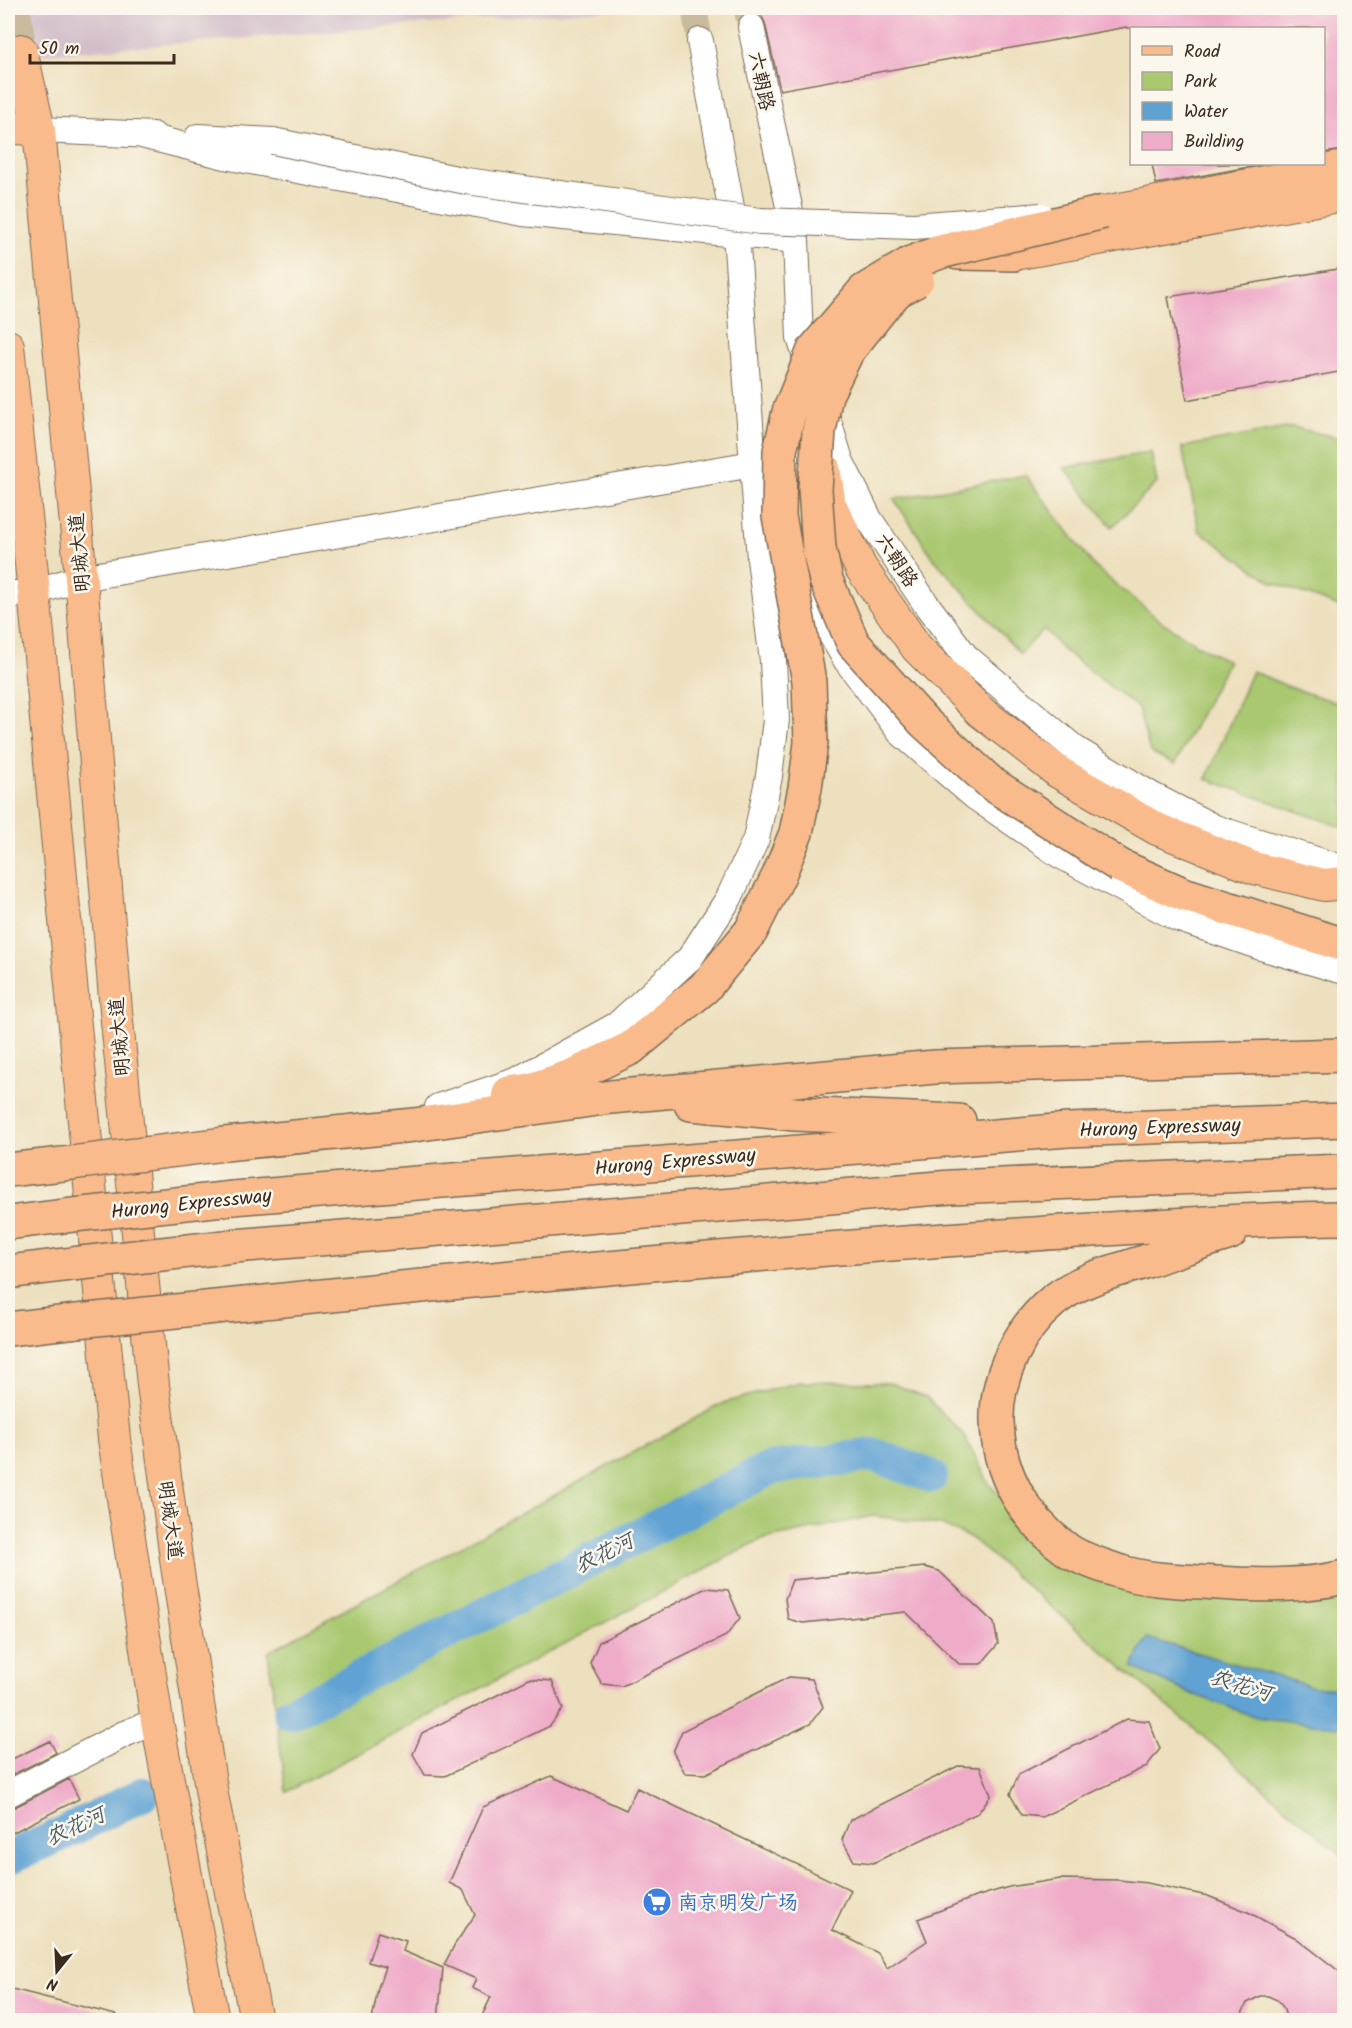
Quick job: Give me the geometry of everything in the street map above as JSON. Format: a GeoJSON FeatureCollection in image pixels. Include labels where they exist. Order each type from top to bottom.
{"type":"FeatureCollection","features":[{"type":"Feature","properties":{"kind":"highway"},"geometry":{"type":"LineString","coordinates":[[233,1143],[530,1090],[574,1075],[631,1048],[704,988],[751,931],[779,875],[796,834],[805,788],[811,743],[809,681],[779,516],[780,451],[789,412],[814,350],[864,291],[926,258],[1104,212]]}},
{"type":"Feature","properties":{"kind":"highway"},"geometry":{"type":"LineString","coordinates":[[1014,254],[926,258],[871,309],[826,395],[819,431],[815,489],[819,549],[826,580],[853,643],[924,722],[992,784],[1120,866],[1183,894],[1344,945]]}},
{"type":"Feature","properties":{"kind":"highway"},"geometry":{"type":"LineString","coordinates":[[847,352],[897,291],[933,272],[1014,254]]}},
{"type":"Feature","properties":{"kind":"highway"},"geometry":{"type":"LineString","coordinates":[[8,1170],[233,1143],[414,1125],[611,1097],[936,1066],[1344,1055]]}},
{"type":"Feature","properties":{"kind":"highway"},"geometry":{"type":"LineString","coordinates":[[611,1097],[795,1114],[927,1118],[1068,1130]]}},
{"type":"Feature","properties":{"kind":"highway","name":"Hurong Expressway"},"geometry":{"type":"LineString","coordinates":[[8,1223],[233,1198],[1068,1130],[1344,1120]]}},
{"type":"Feature","properties":{"kind":"highway"},"geometry":{"type":"LineString","coordinates":[[8,1272],[234,1246],[951,1187],[1344,1171]]}},
{"type":"Feature","properties":{"kind":"highway"},"geometry":{"type":"LineString","coordinates":[[1272,1218],[1095,1276],[1053,1301],[1028,1327],[1011,1356],[1002,1382],[997,1408],[997,1437],[1005,1471],[1019,1500],[1037,1522],[1070,1552],[1107,1567],[1168,1580],[1239,1585],[1327,1581],[1344,1577]]}},
{"type":"Feature","properties":{"kind":"highway"},"geometry":{"type":"LineString","coordinates":[[8,1329],[532,1274],[923,1241],[1272,1218],[1344,1218]]}},
{"type":"Feature","properties":{"kind":"main road","name":"明城大道"},"geometry":{"type":"LineString","coordinates":[[21,50],[39,130],[81,578],[115,999],[153,1385],[212,1795],[256,2020]]}},
{"type":"Feature","properties":{"kind":"main road"},"geometry":{"type":"LineString","coordinates":[[8,127],[39,130]]}},
{"type":"Feature","properties":{"kind":"main road"},"geometry":{"type":"LineString","coordinates":[[1104,212],[1344,167]]}},
{"type":"Feature","properties":{"kind":"main road"},"geometry":{"type":"LineString","coordinates":[[1014,254],[1344,195]]}},
{"type":"Feature","properties":{"kind":"main road"},"geometry":{"type":"LineString","coordinates":[[8,346],[21,594],[114,1439],[157,1720],[213,2020]]}},
{"type":"Feature","properties":{"kind":"main road"},"geometry":{"type":"LineString","coordinates":[[819,431],[830,505],[861,568],[917,648],[981,711],[1058,772],[1157,829],[1254,868],[1324,885],[1344,883]]}},
{"type":"Feature","properties":{"kind":"street","name":"六朝路"},"geometry":{"type":"LineString","coordinates":[[751,27],[795,240],[800,338],[840,460],[869,519],[926,604],[966,657],[1075,748],[1151,795],[1215,828],[1344,869]]}},
{"type":"Feature","properties":{"kind":"street"},"geometry":{"type":"LineString","coordinates":[[438,1107],[516,1081],[617,1025],[690,958],[729,897],[756,839],[769,776],[776,720],[773,661],[760,559],[736,234],[700,41]]}},
{"type":"Feature","properties":{"kind":"street"},"geometry":{"type":"LineString","coordinates":[[39,130],[273,141],[466,181],[760,221],[914,226],[1104,212]]}},
{"type":"Feature","properties":{"kind":"street"},"geometry":{"type":"LineString","coordinates":[[137,134],[225,156],[523,213],[795,240]]}},
{"type":"Feature","properties":{"kind":"street"},"geometry":{"type":"LineString","coordinates":[[800,338],[799,413],[808,578],[815,607],[847,661],[900,732],[974,796],[1060,855],[1177,918],[1261,947],[1344,971]]}},
{"type":"Feature","properties":{"kind":"street"},"geometry":{"type":"LineString","coordinates":[[21,594],[81,578],[753,464]]}},
{"type":"Feature","properties":{"kind":"street"},"geometry":{"type":"LineString","coordinates":[[8,1794],[124,1734],[157,1720]]}},
{"type":"Feature","properties":{"kind":"shaded area"},"geometry":{"type":"Polygon","coordinates":[[[8,8],[629,8],[8,57],[8,8]]]}},
{"type":"Feature","properties":{"kind":"green space"},"geometry":{"type":"Polygon","coordinates":[[[1292,427],[1344,439],[1344,609],[1272,582],[1199,531],[1182,447],[1292,427]]]}},
{"type":"Feature","properties":{"kind":"green space"},"geometry":{"type":"Polygon","coordinates":[[[1151,452],[1157,483],[1112,527],[1064,468],[1151,452]]]}},
{"type":"Feature","properties":{"kind":"green space"},"geometry":{"type":"Polygon","coordinates":[[[1025,475],[1095,567],[1162,622],[1197,645],[1228,661],[1175,764],[1150,752],[1138,708],[1063,650],[1044,629],[1020,654],[934,559],[894,499],[1025,475]]]}},
{"type":"Feature","properties":{"kind":"green space"},"geometry":{"type":"Polygon","coordinates":[[[1252,671],[1289,687],[1344,705],[1344,828],[1206,779],[1252,671]]]}},
{"type":"Feature","properties":{"kind":"green space"},"geometry":{"type":"Polygon","coordinates":[[[799,1382],[890,1383],[926,1397],[964,1435],[989,1484],[1046,1543],[1125,1588],[1313,1601],[1344,1598],[1344,1857],[971,1538],[941,1525],[873,1516],[760,1540],[286,1792],[268,1652],[723,1403],[799,1382]]]}},
{"type":"Feature","properties":{"kind":"water"},"geometry":{"type":"Polygon","coordinates":[[[1147,1638],[1314,1687],[1344,1689],[1344,1728],[1256,1717],[1187,1692],[1132,1667],[1147,1638]]]}},
{"type":"Feature","properties":{"kind":"building"},"geometry":{"type":"Polygon","coordinates":[[[747,8],[1344,8],[1344,150],[1325,153],[1325,27],[1127,27],[780,90],[765,23],[756,13],[748,12],[747,8]]]}},
{"type":"Feature","properties":{"kind":"building"},"geometry":{"type":"Polygon","coordinates":[[[1152,165],[1260,165],[1156,184],[1152,165]]]}},
{"type":"Feature","properties":{"kind":"building"},"geometry":{"type":"Polygon","coordinates":[[[1344,268],[1344,371],[1187,400],[1168,297],[1344,268]]]}},
{"type":"Feature","properties":{"kind":"building"},"geometry":{"type":"Polygon","coordinates":[[[925,1567],[939,1571],[994,1623],[998,1644],[981,1664],[959,1664],[906,1612],[803,1623],[788,1619],[785,1599],[792,1580],[925,1567]]]}},
{"type":"Feature","properties":{"kind":"building"},"geometry":{"type":"Polygon","coordinates":[[[706,1588],[728,1590],[740,1618],[726,1636],[622,1686],[602,1684],[590,1663],[599,1642],[706,1588]]]}},
{"type":"Feature","properties":{"kind":"building"},"geometry":{"type":"Polygon","coordinates":[[[789,1677],[812,1679],[823,1707],[810,1724],[705,1774],[685,1773],[673,1752],[682,1731],[789,1677]]]}},
{"type":"Feature","properties":{"kind":"building"},"geometry":{"type":"Polygon","coordinates":[[[529,1679],[552,1681],[563,1709],[550,1726],[445,1776],[425,1775],[413,1754],[422,1733],[529,1679]]]}},
{"type":"Feature","properties":{"kind":"building"},"geometry":{"type":"Polygon","coordinates":[[[1127,1719],[1149,1721],[1160,1749],[1147,1766],[1042,1817],[1022,1815],[1010,1794],[1019,1774],[1127,1719]]]}},
{"type":"Feature","properties":{"kind":"building"},"geometry":{"type":"Polygon","coordinates":[[[50,1741],[56,1753],[8,1777],[8,1761],[50,1741]]]}},
{"type":"Feature","properties":{"kind":"building"},"geometry":{"type":"Polygon","coordinates":[[[958,1766],[980,1767],[991,1795],[978,1813],[873,1863],[854,1861],[842,1840],[850,1820],[958,1766]]]}},
{"type":"Feature","properties":{"kind":"building","name":"南京明发广场"},"geometry":{"type":"Polygon","coordinates":[[[551,1776],[626,1810],[637,1788],[851,1890],[832,1930],[878,1953],[887,1968],[927,1941],[918,1919],[975,1897],[1009,1887],[1060,1879],[1147,1883],[1208,1896],[1248,1912],[1296,1938],[1344,1975],[1344,2020],[1287,2020],[1283,2007],[1277,2000],[1268,1996],[1260,1996],[1247,2003],[1239,2020],[480,2020],[491,1997],[472,1988],[476,1979],[444,1965],[475,1915],[463,1890],[449,1883],[483,1807],[551,1776]]]}},
{"type":"Feature","properties":{"kind":"building"},"geometry":{"type":"Polygon","coordinates":[[[69,1779],[79,1799],[8,1835],[8,1809],[69,1779]]]}},
{"type":"Feature","properties":{"kind":"building"},"geometry":{"type":"Polygon","coordinates":[[[378,1932],[406,1941],[403,1951],[443,1968],[438,2020],[372,2020],[385,1967],[368,1962],[378,1932]]]}},
{"type":"Feature","properties":{"kind":"building"},"geometry":{"type":"Polygon","coordinates":[[[8,1988],[116,2015],[116,2020],[8,2020],[8,1988]]]}},
{"type":"Feature","properties":{"kind":"waterway","name":"农花河"},"geometry":{"type":"LineString","coordinates":[[290,1713],[771,1468],[874,1455],[931,1476]]}},
{"type":"Feature","properties":{"kind":"waterway","name":"农花河"},"geometry":{"type":"LineString","coordinates":[[8,1858],[143,1794]]}},
{"type":"Feature","properties":{"kind":"tunnel"},"geometry":{"type":"LineString","coordinates":[[14,8],[21,50]]}},
{"type":"Feature","properties":{"kind":"tunnel"},"geometry":{"type":"LineString","coordinates":[[694,8],[700,41]]}},
{"type":"Feature","properties":{"kind":"tunnel"},"geometry":{"type":"LineString","coordinates":[[746,8],[751,27]]}},
{"type":"Feature","properties":{"kind":"place","name":"南京明发广场"},"geometry":{"type":"Point","coordinates":[657,1902]}}]}
